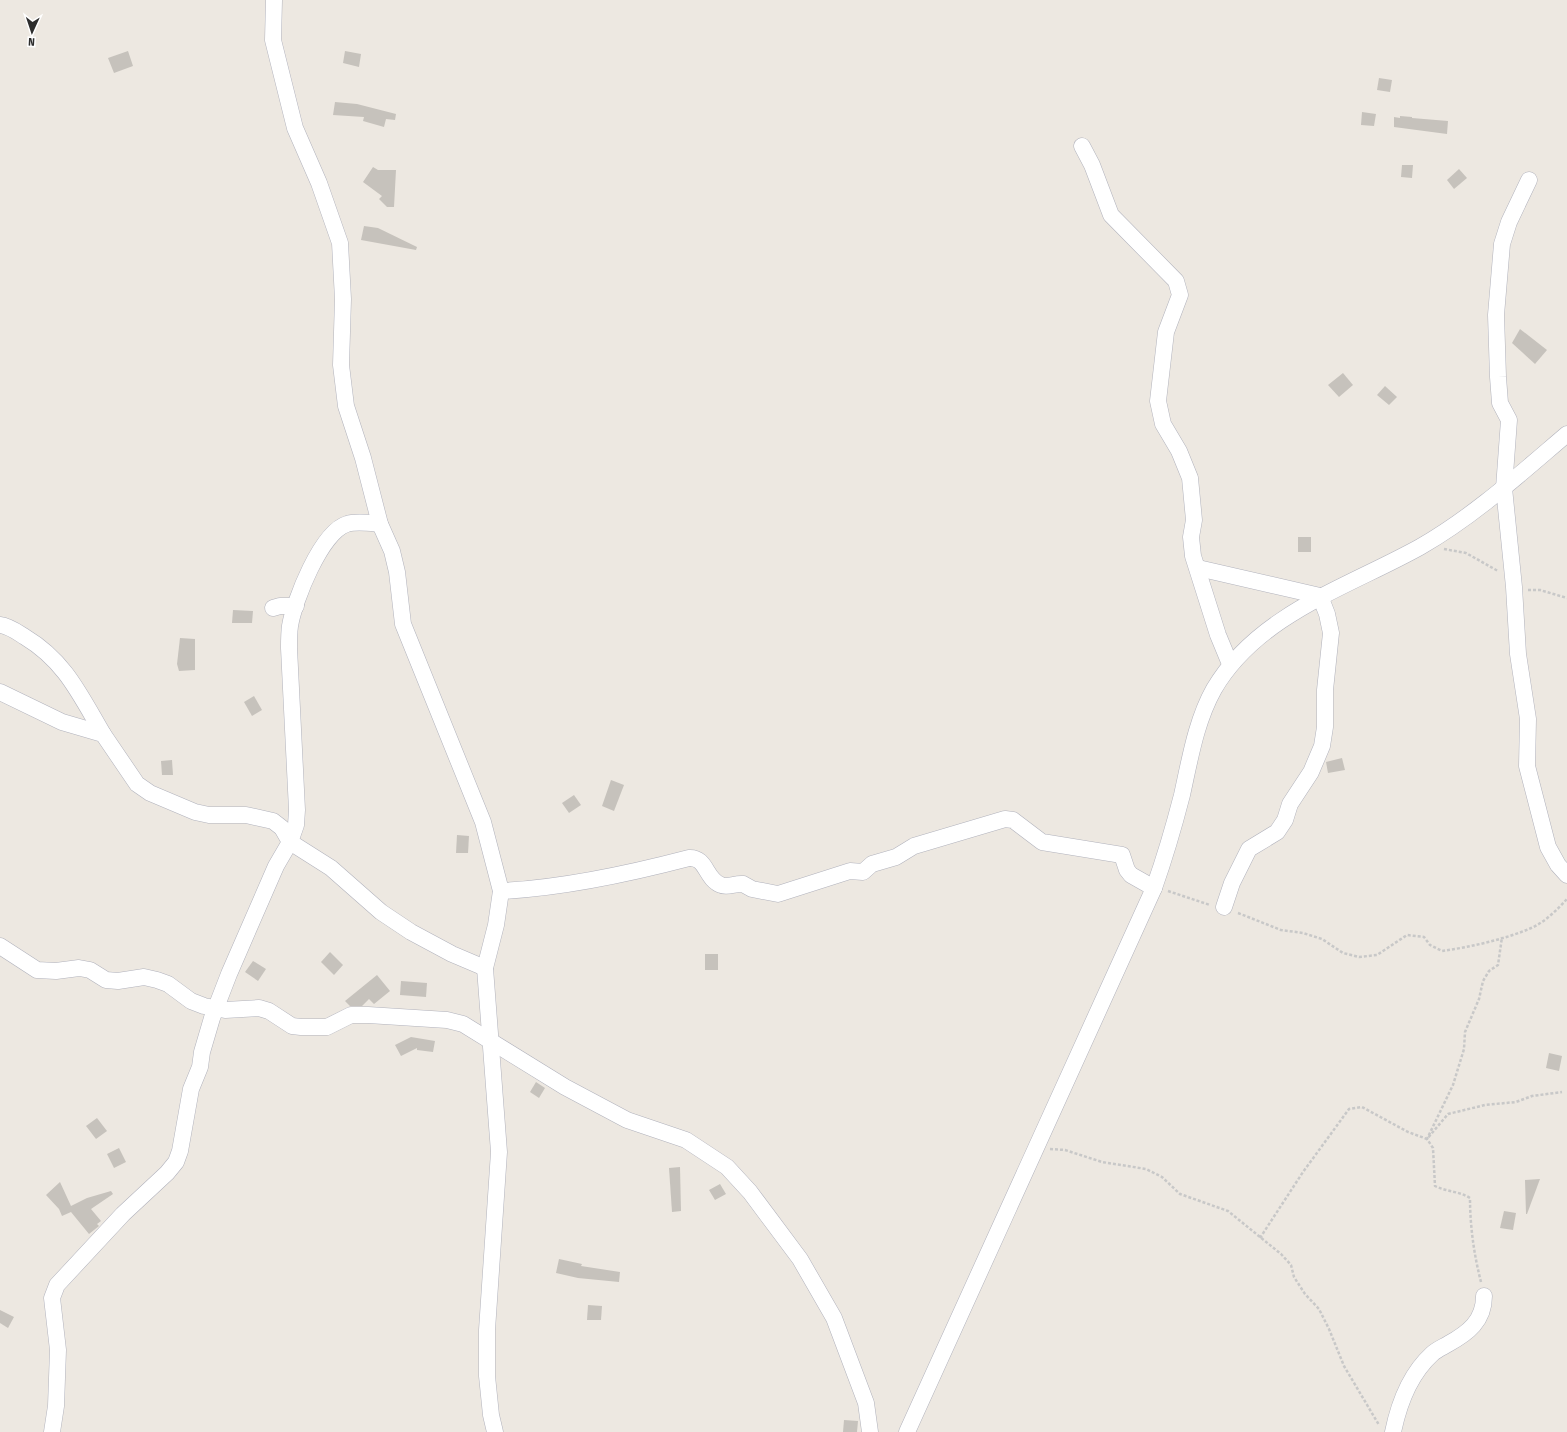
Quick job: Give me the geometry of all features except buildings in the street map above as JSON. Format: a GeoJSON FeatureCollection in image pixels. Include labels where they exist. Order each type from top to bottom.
{"type":"FeatureCollection","features":[{"type":"Feature","properties":{"kind":"street"},"geometry":{"type":"LineString","coordinates":[[274,0],[273,40],[295,128],[318,183],[340,243],[343,300],[343,384],[346,406],[363,458],[380,524],[392,552],[397,572],[403,624],[408,641],[419,661],[483,822],[501,891],[496,925],[485,968],[499,1152],[487,1330],[487,1376],[491,1415],[495,1432]]}},
{"type":"Feature","properties":{"kind":"street"},"geometry":{"type":"LineString","coordinates":[[1082,146],[1092,165],[1111,215],[1176,282],[1180,295],[1166,332],[1158,402],[1163,424],[1179,451],[1190,478],[1194,520],[1191,537],[1192,548],[1218,635],[1230,664]]}},
{"type":"Feature","properties":{"kind":"street"},"geometry":{"type":"LineString","coordinates":[[1530,180],[1509,222],[1502,244],[1496,315],[1500,403],[1509,420],[1504,488],[1514,587],[1518,654],[1528,719],[1527,766],[1546,841],[1558,865],[1567,875]]}},
{"type":"Feature","properties":{"kind":"street"},"geometry":{"type":"LineString","coordinates":[[907,1432],[1040,1143],[1154,888],[1172,836],[1203,711],[1230,664],[1268,630],[1320,596],[1420,546],[1504,488],[1567,434]]}},
{"type":"Feature","properties":{"kind":"street"},"geometry":{"type":"LineString","coordinates":[[52,1432],[56,1406],[58,1350],[52,1298],[54,1292],[57,1285],[118,1220],[167,1173],[176,1162],[180,1151],[191,1089],[200,1067],[202,1052],[216,1009],[276,866],[290,842],[296,825],[297,810],[289,648],[290,626],[296,606],[313,563],[324,544],[338,529],[347,524],[380,524]]}},
{"type":"Feature","properties":{"kind":"street"},"geometry":{"type":"LineString","coordinates":[[1198,568],[1320,596]]}},
{"type":"Feature","properties":{"kind":"street"},"geometry":{"type":"LineString","coordinates":[[1224,907],[1232,882],[1249,849],[1277,832],[1285,820],[1290,804],[1311,772],[1322,746],[1325,727],[1325,690],[1331,633],[1327,614],[1320,596]]}},
{"type":"Feature","properties":{"kind":"street"},"geometry":{"type":"LineString","coordinates":[[273,608],[280,606],[296,606]]}},
{"type":"Feature","properties":{"kind":"street"},"geometry":{"type":"LineString","coordinates":[[0,625],[12,629],[37,644],[59,663],[103,734],[137,784],[150,793],[195,812],[209,816],[246,815],[273,821],[282,828],[290,842],[331,868],[381,912],[411,932],[452,954],[485,968]]}},
{"type":"Feature","properties":{"kind":"street"},"geometry":{"type":"LineString","coordinates":[[0,692],[62,722],[103,734]]}},
{"type":"Feature","properties":{"kind":"street"},"geometry":{"type":"LineString","coordinates":[[501,891],[546,888],[614,875],[627,875],[688,858],[696,858],[701,861],[706,872],[715,883],[725,886],[743,884],[752,889],[778,894],[850,871],[863,872],[872,864],[896,858],[914,846],[1005,819],[1013,820],[1042,842],[1122,855],[1127,870],[1131,875],[1154,888]]}},
{"type":"Feature","properties":{"kind":"street"},"geometry":{"type":"LineString","coordinates":[[0,946],[37,970],[56,971],[79,968],[90,970],[106,980],[118,981],[144,978],[157,980],[168,984],[191,1001],[216,1009],[225,1010],[259,1008],[269,1011],[292,1026],[301,1028],[327,1027],[351,1015],[446,1020],[463,1024],[471,1028],[490,1043],[528,1063],[565,1087],[627,1120],[686,1140],[727,1167],[750,1192],[800,1259],[834,1318],[866,1403],[870,1432]]}},
{"type":"Feature","properties":{"kind":"street"},"geometry":{"type":"LineString","coordinates":[[1386,1429],[1398,1409],[1414,1376],[1433,1352],[1465,1334],[1480,1318],[1484,1307],[1484,1296]]}},
{"type":"Feature","properties":{"kind":"path"},"geometry":{"type":"LineString","coordinates":[[1420,546],[1435,546],[1466,553],[1504,574],[1514,587],[1540,590],[1567,598]]}},
{"type":"Feature","properties":{"kind":"path"},"geometry":{"type":"LineString","coordinates":[[1154,888],[1171,892],[1208,905],[1224,907],[1281,930],[1304,933],[1322,939],[1343,953],[1359,957],[1377,955],[1407,935],[1424,937],[1430,944],[1442,951],[1502,937],[1530,929],[1555,912],[1567,899]]}},
{"type":"Feature","properties":{"kind":"path"},"geometry":{"type":"LineString","coordinates":[[1427,1139],[1453,1085],[1464,1049],[1465,1032],[1479,999],[1483,981],[1489,971],[1498,965],[1502,937]]}},
{"type":"Feature","properties":{"kind":"path"},"geometry":{"type":"LineString","coordinates":[[1427,1139],[1448,1114],[1485,1105],[1516,1102],[1532,1096],[1562,1092]]}},
{"type":"Feature","properties":{"kind":"path"},"geometry":{"type":"LineString","coordinates":[[1260,1238],[1299,1178],[1349,1108],[1362,1107],[1384,1117],[1408,1132],[1427,1139],[1434,1148],[1435,1186],[1446,1192],[1463,1194],[1470,1198],[1470,1215],[1475,1260],[1484,1296]]}},
{"type":"Feature","properties":{"kind":"path"},"geometry":{"type":"LineString","coordinates":[[1040,1143],[1053,1150],[1065,1150],[1102,1162],[1146,1169],[1162,1177],[1180,1194],[1228,1211],[1281,1254],[1290,1265],[1294,1277],[1305,1294],[1319,1309],[1344,1366],[1386,1429]]}}]}
